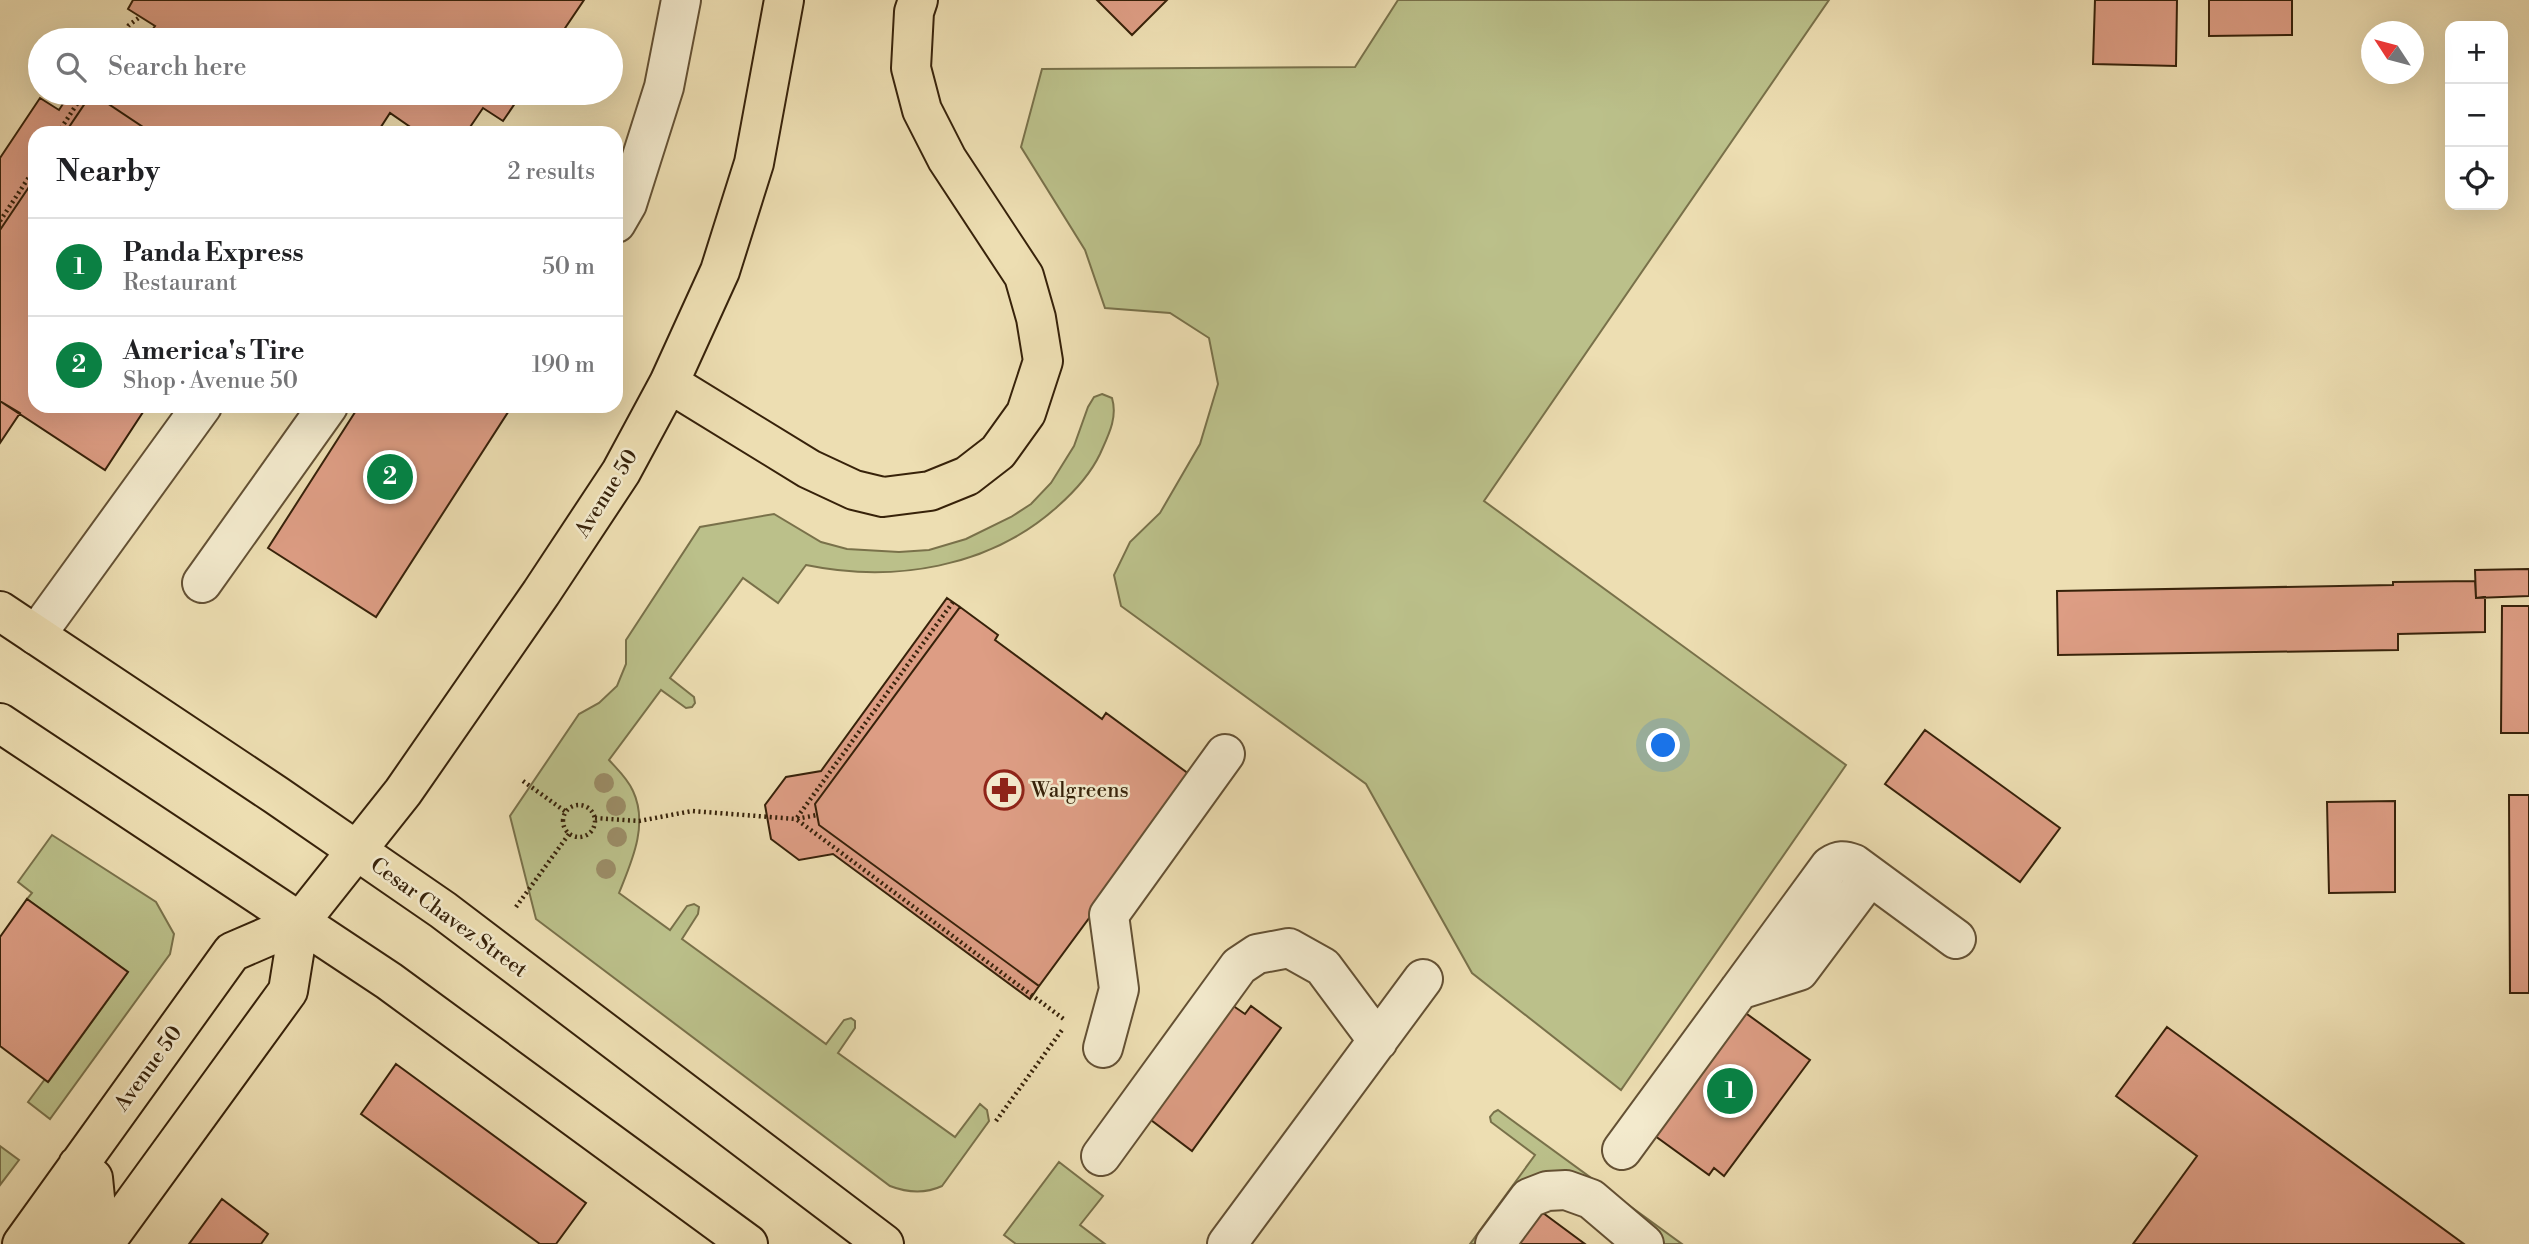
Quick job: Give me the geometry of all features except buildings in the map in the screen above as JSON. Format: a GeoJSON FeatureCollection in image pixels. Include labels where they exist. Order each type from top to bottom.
{"type":"FeatureCollection","features":[{"type":"Feature","properties":{"kind":"main road","name":"Avenue 50"},"geometry":{"type":"LineString","coordinates":[[22,1244],[232,952],[299,923],[410,783],[621,472],[669,383],[720,271],[754,163],[784,0]]}},
{"type":"Feature","properties":{"kind":"main road"},"geometry":{"type":"LineString","coordinates":[[669,383],[809,469],[854,490],[883,498],[930,491],[967,476],[998,452],[1026,413],[1043,361],[1036,318],[1024,276],[947,159],[922,110],[911,68],[914,12],[918,0]]}},
{"type":"Feature","properties":{"kind":"main road","name":"Cesar Chavez Street"},"geometry":{"type":"LineString","coordinates":[[0,611],[453,918],[884,1244]]}},
{"type":"Feature","properties":{"kind":"main road"},"geometry":{"type":"LineString","coordinates":[[0,723],[388,981],[748,1244]]}},
{"type":"Feature","properties":{"kind":"main road","name":"Avenue 50"},"geometry":{"type":"LineString","coordinates":[[104,1244],[288,991],[299,923]]}},
{"type":"Feature","properties":{"kind":"main road"},"geometry":{"type":"LineString","coordinates":[[62,1244],[95,1198],[93,1178],[78,1165]]}},
{"type":"Feature","properties":{"kind":"lane"},"geometry":{"type":"LineString","coordinates":[[623,211],[664,87],[681,0]]}},
{"type":"Feature","properties":{"kind":"lane"},"geometry":{"type":"LineString","coordinates":[[36,635],[197,413]]}},
{"type":"Feature","properties":{"kind":"lane"},"geometry":{"type":"LineString","coordinates":[[202,583],[323,413]]}},
{"type":"Feature","properties":{"kind":"lane"},"geometry":{"type":"LineString","coordinates":[[1103,1048],[1119,989],[1109,915],[1225,754]]}},
{"type":"Feature","properties":{"kind":"lane"},"geometry":{"type":"LineString","coordinates":[[1622,1150],[1829,866],[1837,861],[1846,861],[1956,939]]}},
{"type":"Feature","properties":{"kind":"lane"},"geometry":{"type":"LineString","coordinates":[[1101,1156],[1239,966],[1257,954],[1289,948],[1323,967],[1378,1041]]}},
{"type":"Feature","properties":{"kind":"lane"},"geometry":{"type":"LineString","coordinates":[[1227,1244],[1423,979]]}},
{"type":"Feature","properties":{"kind":"lane"},"geometry":{"type":"LineString","coordinates":[[1495,1244],[1529,1198],[1547,1191],[1566,1189],[1591,1199],[1627,1237]]}},
{"type":"Feature","properties":{"kind":"path"},"geometry":{"type":"LineString","coordinates":[[127,28],[140,17]]}},
{"type":"Feature","properties":{"kind":"path"},"geometry":{"type":"LineString","coordinates":[[63,126],[76,105]]}},
{"type":"Feature","properties":{"kind":"path"},"geometry":{"type":"LineString","coordinates":[[0,221],[18,199],[28,181]]}},
{"type":"Feature","properties":{"kind":"path"},"geometry":{"type":"LineString","coordinates":[[796,818],[953,602]]}},
{"type":"Feature","properties":{"kind":"path"},"geometry":{"type":"LineString","coordinates":[[523,781],[566,812]]}},
{"type":"Feature","properties":{"kind":"path"},"geometry":{"type":"LineString","coordinates":[[575,805],[586,806],[595,818],[589,834],[579,837],[569,834],[563,826],[566,812],[575,805]]}},
{"type":"Feature","properties":{"kind":"path"},"geometry":{"type":"LineString","coordinates":[[595,818],[639,821],[692,811],[796,818],[817,815]]}},
{"type":"Feature","properties":{"kind":"path"},"geometry":{"type":"LineString","coordinates":[[796,818],[1067,1021],[996,1121]]}},
{"type":"Feature","properties":{"kind":"path"},"geometry":{"type":"LineString","coordinates":[[516,907],[569,834]]}},
{"type":"Feature","properties":{"kind":"green space"},"geometry":{"type":"Polygon","coordinates":[[[1398,0],[1829,0],[1484,501],[1846,765],[1621,1090],[1472,973],[1366,784],[1121,606],[1114,575],[1130,542],[1160,513],[1200,444],[1218,384],[1209,338],[1170,313],[1105,308],[1085,250],[1021,147],[1042,69],[1355,67],[1398,0]]]}},
{"type":"Feature","properties":{"kind":"green space"},"geometry":{"type":"Polygon","coordinates":[[[1102,394],[1112,398],[1113,420],[1091,469],[1057,507],[1030,528],[1001,544],[971,557],[906,571],[872,572],[806,565],[778,603],[743,578],[670,678],[694,697],[695,703],[686,708],[661,690],[609,760],[631,787],[639,817],[636,844],[619,893],[670,930],[687,906],[694,904],[699,907],[698,914],[682,939],[826,1044],[844,1020],[851,1018],[855,1021],[855,1028],[838,1053],[955,1137],[980,1104],[987,1110],[989,1121],[942,1186],[916,1192],[903,1190],[890,1186],[536,919],[510,816],[579,714],[599,703],[617,686],[626,664],[626,640],[700,527],[774,514],[821,542],[847,549],[899,552],[929,550],[966,539],[1031,504],[1051,483],[1074,446],[1088,407],[1094,397],[1102,394]]]}},
{"type":"Feature","properties":{"kind":"green space"},"geometry":{"type":"Polygon","coordinates":[[[52,835],[156,902],[174,934],[170,954],[50,1119],[28,1102],[45,1079],[49,1081],[128,972],[27,899],[32,893],[18,882],[52,835]]]}},
{"type":"Feature","properties":{"kind":"green space"},"geometry":{"type":"Polygon","coordinates":[[[1498,1110],[1682,1244],[1655,1244],[1573,1178],[1483,1244],[1470,1244],[1535,1155],[1491,1122],[1490,1117],[1498,1110]]]}},
{"type":"Feature","properties":{"kind":"green space"},"geometry":{"type":"Polygon","coordinates":[[[0,1146],[19,1160],[0,1185],[0,1146]]]}},
{"type":"Feature","properties":{"kind":"green space"},"geometry":{"type":"Polygon","coordinates":[[[1059,1162],[1103,1196],[1080,1225],[1105,1244],[1016,1244],[1004,1235],[1059,1162]]]}},
{"type":"Feature","properties":{"kind":"place","name":"America's Tire"},"geometry":{"type":"Point","coordinates":[390,477]}},
{"type":"Feature","properties":{"kind":"place","name":"Walgreens"},"geometry":{"type":"Point","coordinates":[1004,790]}},
{"type":"Feature","properties":{"kind":"place","name":"Panda Express"},"geometry":{"type":"Point","coordinates":[1730,1091]}}]}
